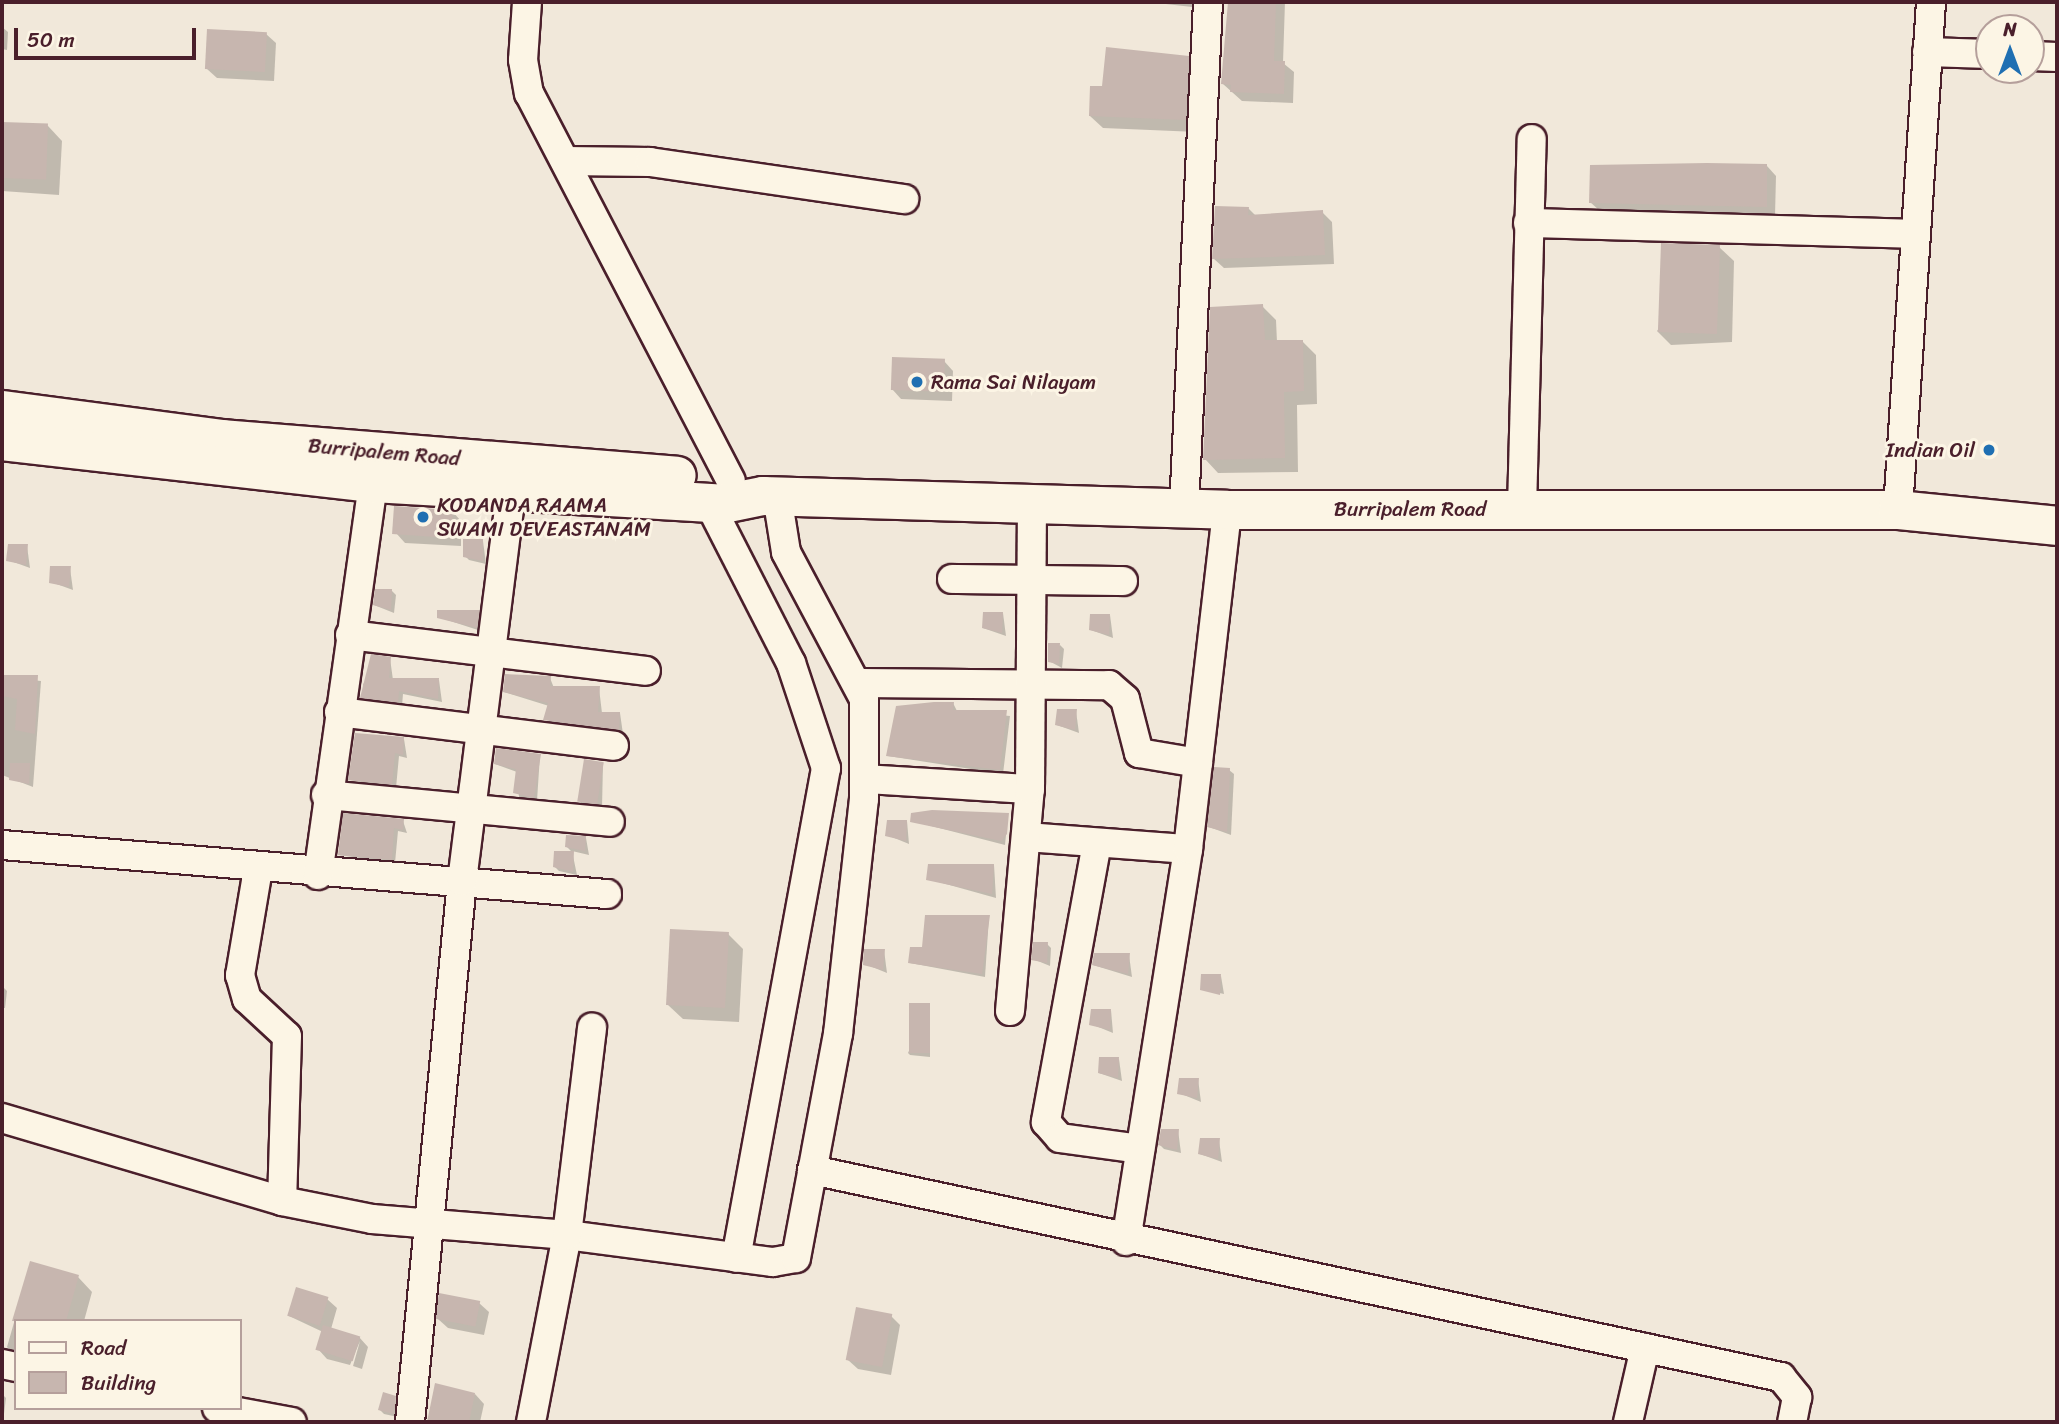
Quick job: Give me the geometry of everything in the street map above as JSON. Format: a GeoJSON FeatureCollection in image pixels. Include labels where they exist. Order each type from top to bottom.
{"type":"FeatureCollection","features":[{"type":"Feature","properties":{"kind":"main road","name":"Burripalem Road"},"geometry":{"type":"LineString","coordinates":[[2,410],[221,439],[745,494],[1031,518],[1184,509],[1898,510],[2057,526]]}},
{"type":"Feature","properties":{"kind":"main road","name":"Burripalem Road"},"geometry":{"type":"LineString","coordinates":[[2,441],[373,484],[511,494],[745,494]]}},
{"type":"Feature","properties":{"kind":"street"},"geometry":{"type":"LineString","coordinates":[[2,1118],[282,1201],[425,1225],[567,1235],[736,1258],[796,1258],[838,1034],[865,779],[860,683],[786,552],[745,494],[565,161],[524,76],[527,2]]}},
{"type":"Feature","properties":{"kind":"street"},"geometry":{"type":"LineString","coordinates":[[1184,509],[1208,2]]}},
{"type":"Feature","properties":{"kind":"street"},"geometry":{"type":"LineString","coordinates":[[1898,510],[1931,2]]}},
{"type":"Feature","properties":{"kind":"street"},"geometry":{"type":"LineString","coordinates":[[1927,52],[1975,54]]}},
{"type":"Feature","properties":{"kind":"street"},"geometry":{"type":"LineString","coordinates":[[1522,509],[1532,139]]}},
{"type":"Feature","properties":{"kind":"street"},"geometry":{"type":"LineString","coordinates":[[565,161],[650,162],[904,199]]}},
{"type":"Feature","properties":{"kind":"street"},"geometry":{"type":"LineString","coordinates":[[1528,223],[1914,234]]}},
{"type":"Feature","properties":{"kind":"street"},"geometry":{"type":"LineString","coordinates":[[2,441],[2,447]]}},
{"type":"Feature","properties":{"kind":"street"},"geometry":{"type":"LineString","coordinates":[[318,875],[326,795],[373,484]]}},
{"type":"Feature","properties":{"kind":"street"},"geometry":{"type":"LineString","coordinates":[[410,1422],[425,1225],[470,807],[511,494]]}},
{"type":"Feature","properties":{"kind":"street"},"geometry":{"type":"LineString","coordinates":[[736,1258],[825,768],[791,663],[745,494]]}},
{"type":"Feature","properties":{"kind":"street"},"geometry":{"type":"LineString","coordinates":[[1126,1241],[1188,849],[1227,510]]}},
{"type":"Feature","properties":{"kind":"street"},"geometry":{"type":"LineString","coordinates":[[1010,1011],[1030,789],[1031,518]]}},
{"type":"Feature","properties":{"kind":"street"},"geometry":{"type":"LineString","coordinates":[[952,579],[1030,570],[1123,581]]}},
{"type":"Feature","properties":{"kind":"street"},"geometry":{"type":"LineString","coordinates":[[350,635],[646,671]]}},
{"type":"Feature","properties":{"kind":"street"},"geometry":{"type":"LineString","coordinates":[[860,683],[1098,682],[1119,690],[1139,753],[1198,763]]}},
{"type":"Feature","properties":{"kind":"street"},"geometry":{"type":"LineString","coordinates":[[339,712],[614,746]]}},
{"type":"Feature","properties":{"kind":"street"},"geometry":{"type":"LineString","coordinates":[[865,779],[1030,789]]}},
{"type":"Feature","properties":{"kind":"street"},"geometry":{"type":"LineString","coordinates":[[326,795],[610,822]]}},
{"type":"Feature","properties":{"kind":"street"},"geometry":{"type":"LineString","coordinates":[[1027,837],[1188,849]]}},
{"type":"Feature","properties":{"kind":"street"},"geometry":{"type":"LineString","coordinates":[[1097,843],[1046,1122],[1059,1138],[1140,1149]]}},
{"type":"Feature","properties":{"kind":"street"},"geometry":{"type":"LineString","coordinates":[[2,845],[318,875],[462,881],[607,894]]}},
{"type":"Feature","properties":{"kind":"street"},"geometry":{"type":"LineString","coordinates":[[258,869],[240,975],[247,999],[288,1036],[282,1201]]}},
{"type":"Feature","properties":{"kind":"street"},"geometry":{"type":"LineString","coordinates":[[531,1422],[567,1235],[592,1027]]}},
{"type":"Feature","properties":{"kind":"street"},"geometry":{"type":"LineString","coordinates":[[812,1170],[1126,1241],[1781,1377],[1797,1397],[1792,1422]]}},
{"type":"Feature","properties":{"kind":"street"},"geometry":{"type":"LineString","coordinates":[[1628,1422],[1645,1348]]}},
{"type":"Feature","properties":{"kind":"street"},"geometry":{"type":"LineString","coordinates":[[227,1410],[283,1421]]}},
{"type":"Feature","properties":{"kind":"building"},"geometry":{"type":"Polygon","coordinates":[[[1228,2],[1276,2],[1274,61],[1285,61],[1284,94],[1230,92],[1231,85],[1221,84],[1228,2]]]}},
{"type":"Feature","properties":{"kind":"building"},"geometry":{"type":"Polygon","coordinates":[[[207,29],[267,32],[265,72],[205,69],[207,29]]]}},
{"type":"Feature","properties":{"kind":"building"},"geometry":{"type":"Polygon","coordinates":[[[1106,47],[1189,56],[1186,120],[1089,116],[1090,86],[1102,86],[1106,47]]]}},
{"type":"Feature","properties":{"kind":"building"},"geometry":{"type":"Polygon","coordinates":[[[2,122],[48,124],[46,180],[2,178],[2,122]]]}},
{"type":"Feature","properties":{"kind":"building"},"geometry":{"type":"Polygon","coordinates":[[[1767,164],[1767,207],[1589,203],[1590,165],[1767,164]]]}},
{"type":"Feature","properties":{"kind":"building"},"geometry":{"type":"Polygon","coordinates":[[[1215,206],[1249,207],[1248,215],[1323,210],[1325,255],[1212,259],[1215,206]]]}},
{"type":"Feature","properties":{"kind":"building"},"geometry":{"type":"Polygon","coordinates":[[[1661,243],[1720,245],[1717,334],[1658,332],[1661,243]]]}},
{"type":"Feature","properties":{"kind":"building"},"geometry":{"type":"Polygon","coordinates":[[[1263,304],[1265,340],[1303,340],[1304,391],[1284,392],[1285,458],[1203,460],[1210,307],[1263,304]]]}},
{"type":"Feature","properties":{"kind":"building","name":"Rama Sai Nilayam"},"geometry":{"type":"Polygon","coordinates":[[[892,357],[945,359],[944,392],[891,390],[892,357]]]}},
{"type":"Feature","properties":{"kind":"building","name":"KODANDA RAAMA SWAMI DEVEASTANAM"},"geometry":{"type":"Polygon","coordinates":[[[394,506],[453,510],[451,538],[392,534],[394,506]]]}},
{"type":"Feature","properties":{"kind":"building"},"geometry":{"type":"Polygon","coordinates":[[[463,539],[483,539],[483,561],[463,557],[463,539]]]}},
{"type":"Feature","properties":{"kind":"building"},"geometry":{"type":"Polygon","coordinates":[[[8,544],[28,544],[26,565],[6,561],[8,544]]]}},
{"type":"Feature","properties":{"kind":"building"},"geometry":{"type":"Polygon","coordinates":[[[50,566],[71,566],[69,587],[49,583],[50,566]]]}},
{"type":"Feature","properties":{"kind":"building"},"geometry":{"type":"Polygon","coordinates":[[[375,589],[392,589],[391,610],[373,605],[375,589]]]}},
{"type":"Feature","properties":{"kind":"building"},"geometry":{"type":"Polygon","coordinates":[[[437,610],[480,610],[477,628],[437,618],[437,610]]]}},
{"type":"Feature","properties":{"kind":"building"},"geometry":{"type":"Polygon","coordinates":[[[983,612],[1003,612],[1002,633],[982,628],[983,612]]]}},
{"type":"Feature","properties":{"kind":"building"},"geometry":{"type":"Polygon","coordinates":[[[1090,614],[1110,614],[1109,635],[1089,630],[1090,614]]]}},
{"type":"Feature","properties":{"kind":"building"},"geometry":{"type":"Polygon","coordinates":[[[1048,643],[1060,643],[1059,664],[1048,662],[1048,643]]]}},
{"type":"Feature","properties":{"kind":"building"},"geometry":{"type":"Polygon","coordinates":[[[371,654],[391,657],[389,678],[439,678],[438,699],[399,691],[398,703],[360,698],[371,654]]]}},
{"type":"Feature","properties":{"kind":"building"},"geometry":{"type":"Polygon","coordinates":[[[505,674],[551,676],[550,686],[600,686],[598,712],[620,712],[619,731],[543,720],[548,703],[503,692],[505,674]]]}},
{"type":"Feature","properties":{"kind":"building"},"geometry":{"type":"Polygon","coordinates":[[[2,675],[38,675],[35,734],[15,730],[17,699],[2,696],[2,675]]]}},
{"type":"Feature","properties":{"kind":"building"},"geometry":{"type":"Polygon","coordinates":[[[954,702],[953,710],[1007,710],[1000,770],[886,756],[896,706],[954,702]]]}},
{"type":"Feature","properties":{"kind":"building"},"geometry":{"type":"Polygon","coordinates":[[[1057,709],[1077,709],[1075,730],[1055,725],[1057,709]]]}},
{"type":"Feature","properties":{"kind":"building"},"geometry":{"type":"Polygon","coordinates":[[[355,733],[404,737],[403,755],[395,753],[392,785],[348,780],[355,733]]]}},
{"type":"Feature","properties":{"kind":"building"},"geometry":{"type":"Polygon","coordinates":[[[496,748],[541,754],[534,798],[513,793],[516,769],[494,764],[496,748]]]}},
{"type":"Feature","properties":{"kind":"building"},"geometry":{"type":"Polygon","coordinates":[[[584,759],[604,762],[597,805],[577,801],[584,759]]]}},
{"type":"Feature","properties":{"kind":"building"},"geometry":{"type":"Polygon","coordinates":[[[10,763],[30,763],[29,784],[9,780],[10,763]]]}},
{"type":"Feature","properties":{"kind":"building"},"geometry":{"type":"Polygon","coordinates":[[[1214,767],[1230,768],[1227,832],[1207,827],[1214,767]]]}},
{"type":"Feature","properties":{"kind":"building"},"geometry":{"type":"Polygon","coordinates":[[[932,810],[1009,813],[1007,834],[1001,841],[910,822],[911,813],[932,810]]]}},
{"type":"Feature","properties":{"kind":"building"},"geometry":{"type":"Polygon","coordinates":[[[343,813],[404,819],[403,830],[394,828],[392,860],[338,855],[343,813]]]}},
{"type":"Feature","properties":{"kind":"building"},"geometry":{"type":"Polygon","coordinates":[[[887,820],[907,820],[906,841],[885,836],[887,820]]]}},
{"type":"Feature","properties":{"kind":"building"},"geometry":{"type":"Polygon","coordinates":[[[566,835],[586,836],[585,851],[565,847],[566,835]]]}},
{"type":"Feature","properties":{"kind":"building"},"geometry":{"type":"Polygon","coordinates":[[[554,851],[574,851],[573,872],[553,867],[554,851]]]}},
{"type":"Feature","properties":{"kind":"building"},"geometry":{"type":"Polygon","coordinates":[[[928,864],[994,864],[992,894],[926,880],[928,864]]]}},
{"type":"Feature","properties":{"kind":"building"},"geometry":{"type":"Polygon","coordinates":[[[925,915],[990,915],[982,974],[908,963],[910,947],[922,947],[925,915]]]}},
{"type":"Feature","properties":{"kind":"building"},"geometry":{"type":"Polygon","coordinates":[[[670,929],[729,932],[725,1008],[666,1005],[670,929]]]}},
{"type":"Feature","properties":{"kind":"building"},"geometry":{"type":"Polygon","coordinates":[[[1033,942],[1048,942],[1047,963],[1031,960],[1033,942]]]}},
{"type":"Feature","properties":{"kind":"building"},"geometry":{"type":"Polygon","coordinates":[[[864,949],[885,949],[883,970],[863,965],[864,949]]]}},
{"type":"Feature","properties":{"kind":"building"},"geometry":{"type":"Polygon","coordinates":[[[1094,953],[1130,953],[1128,974],[1092,965],[1094,953]]]}},
{"type":"Feature","properties":{"kind":"building"},"geometry":{"type":"Polygon","coordinates":[[[1201,974],[1221,974],[1220,995],[1200,990],[1201,974]]]}},
{"type":"Feature","properties":{"kind":"building"},"geometry":{"type":"Polygon","coordinates":[[[909,1003],[930,1003],[930,1053],[909,1053],[909,1003]]]}},
{"type":"Feature","properties":{"kind":"building"},"geometry":{"type":"Polygon","coordinates":[[[1091,1009],[1111,1009],[1110,1030],[1089,1025],[1091,1009]]]}},
{"type":"Feature","properties":{"kind":"building"},"geometry":{"type":"Polygon","coordinates":[[[1099,1057],[1119,1057],[1118,1078],[1098,1073],[1099,1057]]]}},
{"type":"Feature","properties":{"kind":"building"},"geometry":{"type":"Polygon","coordinates":[[[1179,1078],[1199,1078],[1197,1098],[1177,1094],[1179,1078]]]}},
{"type":"Feature","properties":{"kind":"building"},"geometry":{"type":"Polygon","coordinates":[[[1161,1129],[1179,1129],[1177,1150],[1158,1145],[1161,1129]]]}},
{"type":"Feature","properties":{"kind":"building"},"geometry":{"type":"Polygon","coordinates":[[[1200,1138],[1220,1138],[1218,1159],[1198,1154],[1200,1138]]]}},
{"type":"Feature","properties":{"kind":"building"},"geometry":{"type":"Polygon","coordinates":[[[30,1261],[79,1275],[67,1319],[12,1321],[30,1261]]]}},
{"type":"Feature","properties":{"kind":"building"},"geometry":{"type":"Polygon","coordinates":[[[296,1287],[329,1297],[320,1326],[287,1316],[296,1287]]]}},
{"type":"Feature","properties":{"kind":"building"},"geometry":{"type":"Polygon","coordinates":[[[439,1293],[480,1301],[475,1327],[434,1319],[439,1293]]]}},
{"type":"Feature","properties":{"kind":"building"},"geometry":{"type":"Polygon","coordinates":[[[856,1307],[892,1314],[882,1367],[846,1360],[856,1307]]]}},
{"type":"Feature","properties":{"kind":"building"},"geometry":{"type":"Polygon","coordinates":[[[323,1325],[360,1336],[353,1361],[315,1350],[323,1325]]]}},
{"type":"Feature","properties":{"kind":"building"},"geometry":{"type":"Polygon","coordinates":[[[435,1383],[475,1393],[469,1422],[427,1422],[435,1383]]]}},
{"type":"Feature","properties":{"kind":"building"},"geometry":{"type":"Polygon","coordinates":[[[383,1392],[396,1396],[394,1414],[378,1410],[383,1392]]]}},
{"type":"Feature","properties":{"kind":"place","name":"Rama Sai Nilayam"},"geometry":{"type":"Point","coordinates":[917,382]}},
{"type":"Feature","properties":{"kind":"place","name":"Indian Oil"},"geometry":{"type":"Point","coordinates":[1989,450]}},
{"type":"Feature","properties":{"kind":"place","name":"KODANDA RAAMA SWAMI DEVEASTANAM"},"geometry":{"type":"Point","coordinates":[423,517]}}]}
